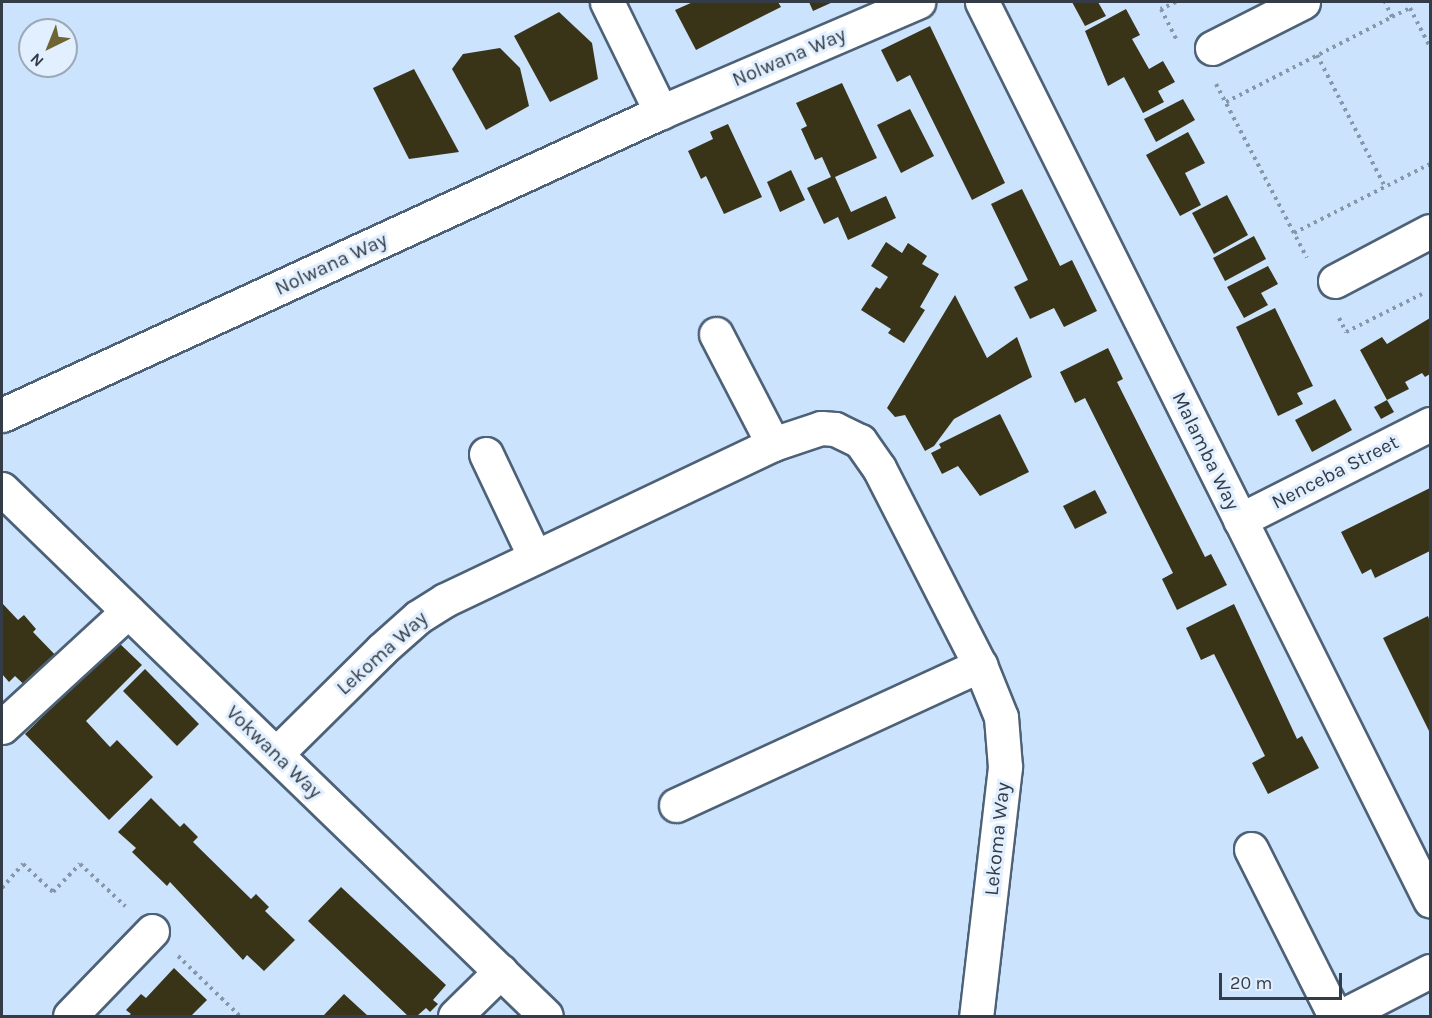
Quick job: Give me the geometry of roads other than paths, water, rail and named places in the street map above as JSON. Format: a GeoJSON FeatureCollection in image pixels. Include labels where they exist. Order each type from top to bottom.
{"type":"FeatureCollection","features":[{"type":"Feature","properties":{"kind":"street"},"geometry":{"type":"LineString","coordinates":[[607,2],[661,112]]}},
{"type":"Feature","properties":{"kind":"street","name":"Nolwana Way"},"geometry":{"type":"LineString","coordinates":[[2,415],[661,112],[918,2]]}},
{"type":"Feature","properties":{"kind":"street","name":"Malamba Way"},"geometry":{"type":"LineString","coordinates":[[982,2],[1431,900]]}},
{"type":"Feature","properties":{"kind":"street"},"geometry":{"type":"LineString","coordinates":[[1212,63],[1294,4]]}},
{"type":"Feature","properties":{"kind":"street"},"geometry":{"type":"LineString","coordinates":[[1335,281],[1430,234]]}},
{"type":"Feature","properties":{"kind":"street"},"geometry":{"type":"LineString","coordinates":[[716,334],[772,444]]}},
{"type":"Feature","properties":{"kind":"street","name":"Nenceba Street"},"geometry":{"type":"LineString","coordinates":[[1240,520],[1431,424]]}},
{"type":"Feature","properties":{"kind":"street","name":"Lekoma Way"},"geometry":{"type":"LineString","coordinates":[[276,754],[418,617],[535,557],[772,444],[821,428],[835,429],[860,441],[879,468],[980,665],[1001,717],[1005,767],[976,1017]]}},
{"type":"Feature","properties":{"kind":"street"},"geometry":{"type":"LineString","coordinates":[[486,454],[535,557]]}},
{"type":"Feature","properties":{"kind":"street","name":"Vokwana Way"},"geometry":{"type":"LineString","coordinates":[[2,489],[546,1017]]}},
{"type":"Feature","properties":{"kind":"street"},"geometry":{"type":"LineString","coordinates":[[2,728],[128,611]]}},
{"type":"Feature","properties":{"kind":"street"},"geometry":{"type":"LineString","coordinates":[[676,805],[980,665]]}},
{"type":"Feature","properties":{"kind":"street"},"geometry":{"type":"LineString","coordinates":[[1251,849],[1335,1017]]}},
{"type":"Feature","properties":{"kind":"street"},"geometry":{"type":"LineString","coordinates":[[70,1017],[152,931]]}},
{"type":"Feature","properties":{"kind":"street"},"geometry":{"type":"LineString","coordinates":[[455,1017],[501,971]]}},
{"type":"Feature","properties":{"kind":"street"},"geometry":{"type":"LineString","coordinates":[[1342,1017],[1431,971]]}}]}
